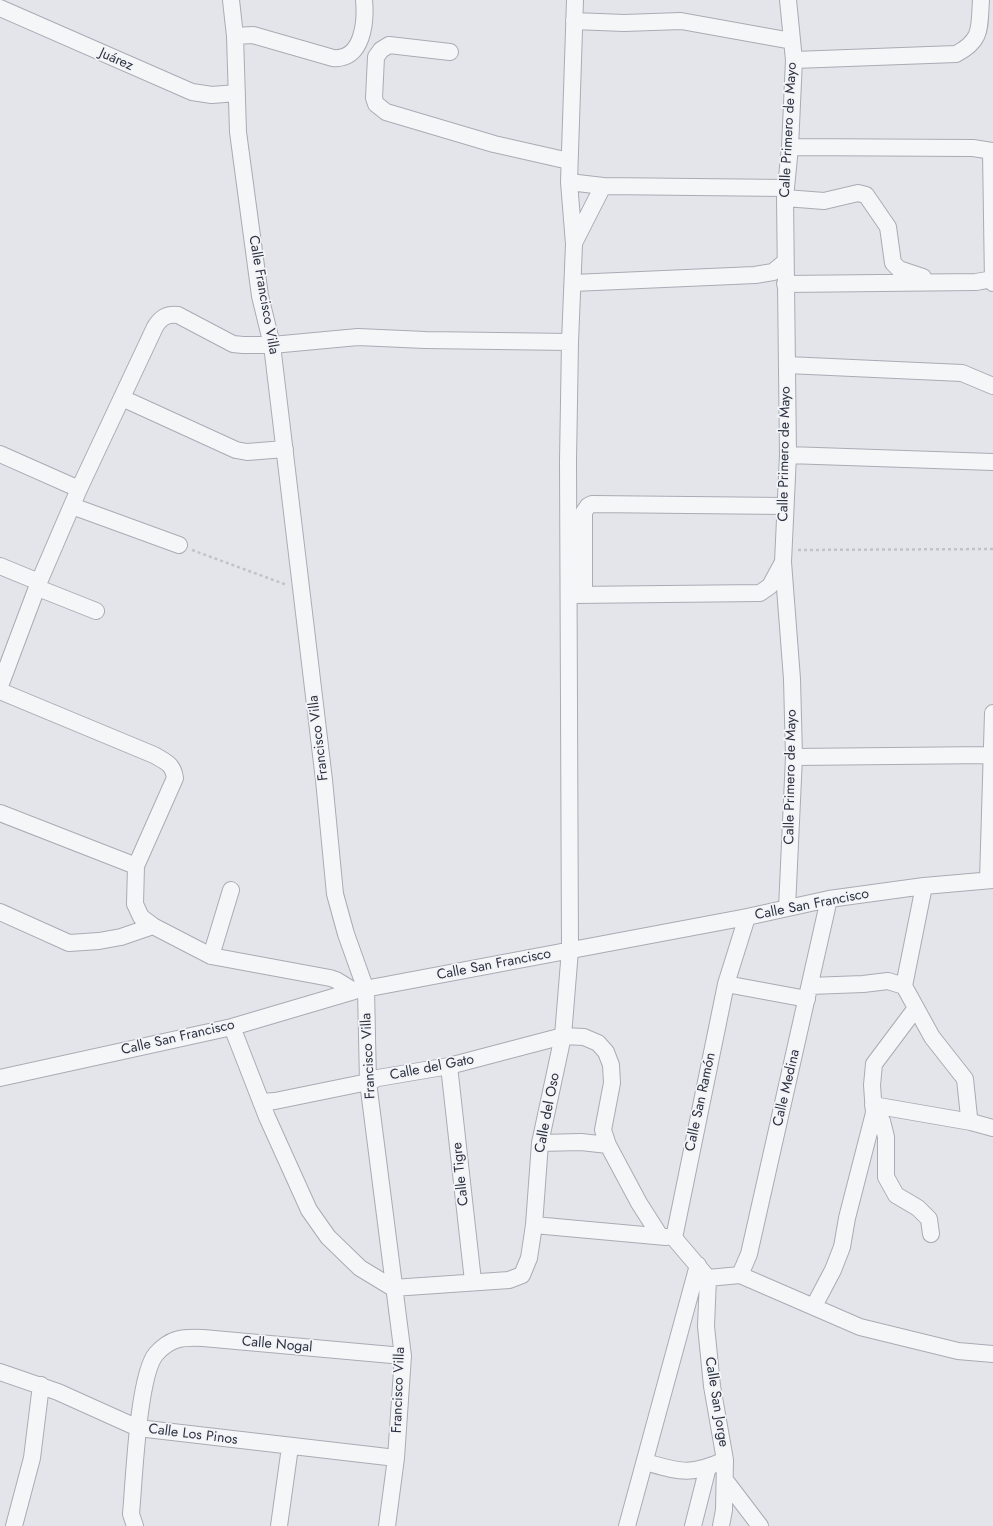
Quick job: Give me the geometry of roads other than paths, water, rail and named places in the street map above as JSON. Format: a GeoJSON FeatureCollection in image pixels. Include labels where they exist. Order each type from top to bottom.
{"type":"FeatureCollection","features":[{"type":"Feature","properties":{"kind":"street","name":"Calle Francisco Villa"},"geometry":{"type":"LineString","coordinates":[[231,0],[235,36],[238,132],[260,296],[272,345],[301,590]]}},
{"type":"Feature","properties":{"kind":"street"},"geometry":{"type":"LineString","coordinates":[[235,36],[254,35],[333,58],[343,58],[354,50],[360,40],[364,26],[364,0]]}},
{"type":"Feature","properties":{"kind":"street"},"geometry":{"type":"LineString","coordinates":[[575,0],[569,182],[574,244],[570,342],[577,595]]}},
{"type":"Feature","properties":{"kind":"street","name":"Calle Primero de Mayo"},"geometry":{"type":"LineString","coordinates":[[787,908],[794,757],[792,679],[783,556],[788,455],[785,193],[790,147],[794,60],[788,0]]}},
{"type":"Feature","properties":{"kind":"street"},"geometry":{"type":"LineString","coordinates":[[794,60],[956,54],[969,47],[977,37],[981,0]]}},
{"type":"Feature","properties":{"kind":"street","name":"Juárez"},"geometry":{"type":"LineString","coordinates":[[0,8],[192,92],[212,95],[237,93]]}},
{"type":"Feature","properties":{"kind":"street"},"geometry":{"type":"LineString","coordinates":[[574,21],[624,24],[680,21],[792,41]]}},
{"type":"Feature","properties":{"kind":"street"},"geometry":{"type":"LineString","coordinates":[[450,52],[389,45],[381,50],[376,56],[374,98],[376,104],[386,112],[486,142],[569,161]]}},
{"type":"Feature","properties":{"kind":"street"},"geometry":{"type":"LineString","coordinates":[[790,147],[973,148],[992,151],[993,283]]}},
{"type":"Feature","properties":{"kind":"street"},"geometry":{"type":"LineString","coordinates":[[569,182],[603,186],[785,193],[824,201],[858,193],[866,195],[888,227],[893,263],[899,269],[922,276],[930,283]]}},
{"type":"Feature","properties":{"kind":"street"},"geometry":{"type":"LineString","coordinates":[[574,244],[603,186]]}},
{"type":"Feature","properties":{"kind":"street"},"geometry":{"type":"LineString","coordinates":[[573,283],[755,275],[773,272],[785,262]]}},
{"type":"Feature","properties":{"kind":"street"},"geometry":{"type":"LineString","coordinates":[[786,284],[976,282],[993,279]]}},
{"type":"Feature","properties":{"kind":"street"},"geometry":{"type":"LineString","coordinates":[[0,686],[39,585],[79,489],[158,321],[170,314],[178,315],[233,344],[272,345],[358,337],[425,340],[570,342]]}},
{"type":"Feature","properties":{"kind":"street"},"geometry":{"type":"LineString","coordinates":[[787,365],[962,373],[993,386]]}},
{"type":"Feature","properties":{"kind":"street"},"geometry":{"type":"LineString","coordinates":[[122,398],[236,450],[247,452],[285,449]]}},
{"type":"Feature","properties":{"kind":"street"},"geometry":{"type":"LineString","coordinates":[[0,454],[79,489]]}},
{"type":"Feature","properties":{"kind":"street"},"geometry":{"type":"LineString","coordinates":[[788,455],[993,462]]}},
{"type":"Feature","properties":{"kind":"street"},"geometry":{"type":"LineString","coordinates":[[577,595],[584,512],[592,504],[785,506]]}},
{"type":"Feature","properties":{"kind":"street"},"geometry":{"type":"LineString","coordinates":[[72,506],[179,545]]}},
{"type":"Feature","properties":{"kind":"street"},"geometry":{"type":"LineString","coordinates":[[577,595],[760,592],[770,586],[783,556]]}},
{"type":"Feature","properties":{"kind":"street"},"geometry":{"type":"LineString","coordinates":[[0,566],[96,611]]}},
{"type":"Feature","properties":{"kind":"street","name":"Francisco Villa"},"geometry":{"type":"LineString","coordinates":[[301,590],[324,780],[335,894],[360,991],[368,1082],[393,1288],[403,1356],[396,1458],[387,1526]]}},
{"type":"Feature","properties":{"kind":"street","name":"Calle del Oso"},"geometry":{"type":"LineString","coordinates":[[473,1282],[509,1280],[522,1275],[528,1258],[534,1225],[540,1143],[563,1036],[570,950],[577,595]]}},
{"type":"Feature","properties":{"kind":"street"},"geometry":{"type":"LineString","coordinates":[[0,691],[154,755],[170,764],[174,769],[175,778],[136,866],[135,904],[141,917],[153,926],[211,956],[330,978],[360,991]]}},
{"type":"Feature","properties":{"kind":"street"},"geometry":{"type":"LineString","coordinates":[[990,880],[990,754],[993,713]]}},
{"type":"Feature","properties":{"kind":"street"},"geometry":{"type":"LineString","coordinates":[[794,757],[990,754]]}},
{"type":"Feature","properties":{"kind":"street"},"geometry":{"type":"LineString","coordinates":[[0,813],[136,866]]}},
{"type":"Feature","properties":{"kind":"street","name":"Calle San Francisco"},"geometry":{"type":"LineString","coordinates":[[0,1078],[232,1026],[360,991],[570,950],[747,918],[829,899],[924,886],[990,880]]}},
{"type":"Feature","properties":{"kind":"street"},"geometry":{"type":"LineString","coordinates":[[924,886],[904,986],[932,1037],[965,1079],[969,1117],[971,1122]]}},
{"type":"Feature","properties":{"kind":"street"},"geometry":{"type":"LineString","coordinates":[[211,956],[231,890]]}},
{"type":"Feature","properties":{"kind":"street","name":"Calle Medina"},"geometry":{"type":"LineString","coordinates":[[740,1275],[749,1254],[829,899]]}},
{"type":"Feature","properties":{"kind":"street"},"geometry":{"type":"LineString","coordinates":[[0,912],[69,943],[99,941],[122,937],[153,926]]}},
{"type":"Feature","properties":{"kind":"street","name":"Calle San Ramón"},"geometry":{"type":"LineString","coordinates":[[667,1237],[726,984],[747,918]]}},
{"type":"Feature","properties":{"kind":"street"},"geometry":{"type":"LineString","coordinates":[[726,984],[808,992],[888,981],[904,986]]}},
{"type":"Feature","properties":{"kind":"street"},"geometry":{"type":"LineString","coordinates":[[814,1306],[833,1270],[842,1247],[847,1218],[873,1109],[872,1085],[874,1064],[916,1008]]}},
{"type":"Feature","properties":{"kind":"street"},"geometry":{"type":"LineString","coordinates":[[232,1026],[261,1102],[310,1210],[328,1236],[360,1268],[393,1288],[473,1282]]}},
{"type":"Feature","properties":{"kind":"street","name":"Calle del Gato"},"geometry":{"type":"LineString","coordinates":[[261,1102],[275,1101],[368,1082],[378,1078],[449,1066],[563,1036],[584,1037],[598,1043],[606,1052],[611,1065],[612,1083],[603,1130],[608,1145],[640,1204],[667,1237]]}},
{"type":"Feature","properties":{"kind":"street","name":"Calle Tigre"},"geometry":{"type":"LineString","coordinates":[[449,1066],[473,1282]]}},
{"type":"Feature","properties":{"kind":"street"},"geometry":{"type":"LineString","coordinates":[[873,1109],[971,1122],[993,1128]]}},
{"type":"Feature","properties":{"kind":"street"},"geometry":{"type":"LineString","coordinates":[[873,1109],[882,1121],[886,1136],[886,1177],[896,1195],[918,1208],[929,1219],[931,1234]]}},
{"type":"Feature","properties":{"kind":"street"},"geometry":{"type":"LineString","coordinates":[[540,1143],[581,1142],[608,1145]]}},
{"type":"Feature","properties":{"kind":"street"},"geometry":{"type":"LineString","coordinates":[[534,1225],[667,1237],[698,1265],[708,1278],[740,1275],[872,1331],[958,1351],[993,1354]]}},
{"type":"Feature","properties":{"kind":"street"},"geometry":{"type":"LineString","coordinates":[[627,1526],[698,1265]]}},
{"type":"Feature","properties":{"kind":"street","name":"Calle San Jorge"},"geometry":{"type":"LineString","coordinates":[[708,1278],[706,1326],[712,1386],[725,1460],[725,1480],[721,1526]]}},
{"type":"Feature","properties":{"kind":"street"},"geometry":{"type":"LineString","coordinates":[[690,1294],[707,1299]]}},
{"type":"Feature","properties":{"kind":"street","name":"Calle Nogal"},"geometry":{"type":"LineString","coordinates":[[138,1428],[149,1364],[155,1354],[174,1339],[187,1338],[403,1356]]}},
{"type":"Feature","properties":{"kind":"street","name":"Calle Los Pinos"},"geometry":{"type":"LineString","coordinates":[[0,1372],[41,1385],[138,1428],[290,1447],[396,1458]]}},
{"type":"Feature","properties":{"kind":"street"},"geometry":{"type":"LineString","coordinates":[[14,1526],[32,1458],[41,1385]]}},
{"type":"Feature","properties":{"kind":"street"},"geometry":{"type":"LineString","coordinates":[[136,1526],[131,1514],[138,1428]]}},
{"type":"Feature","properties":{"kind":"street"},"geometry":{"type":"LineString","coordinates":[[280,1526],[290,1447]]}},
{"type":"Feature","properties":{"kind":"street"},"geometry":{"type":"LineString","coordinates":[[645,1462],[681,1472],[695,1471],[725,1460]]}},
{"type":"Feature","properties":{"kind":"street"},"geometry":{"type":"LineString","coordinates":[[692,1526],[708,1467]]}},
{"type":"Feature","properties":{"kind":"street"},"geometry":{"type":"LineString","coordinates":[[725,1480],[760,1526]]}}]}
